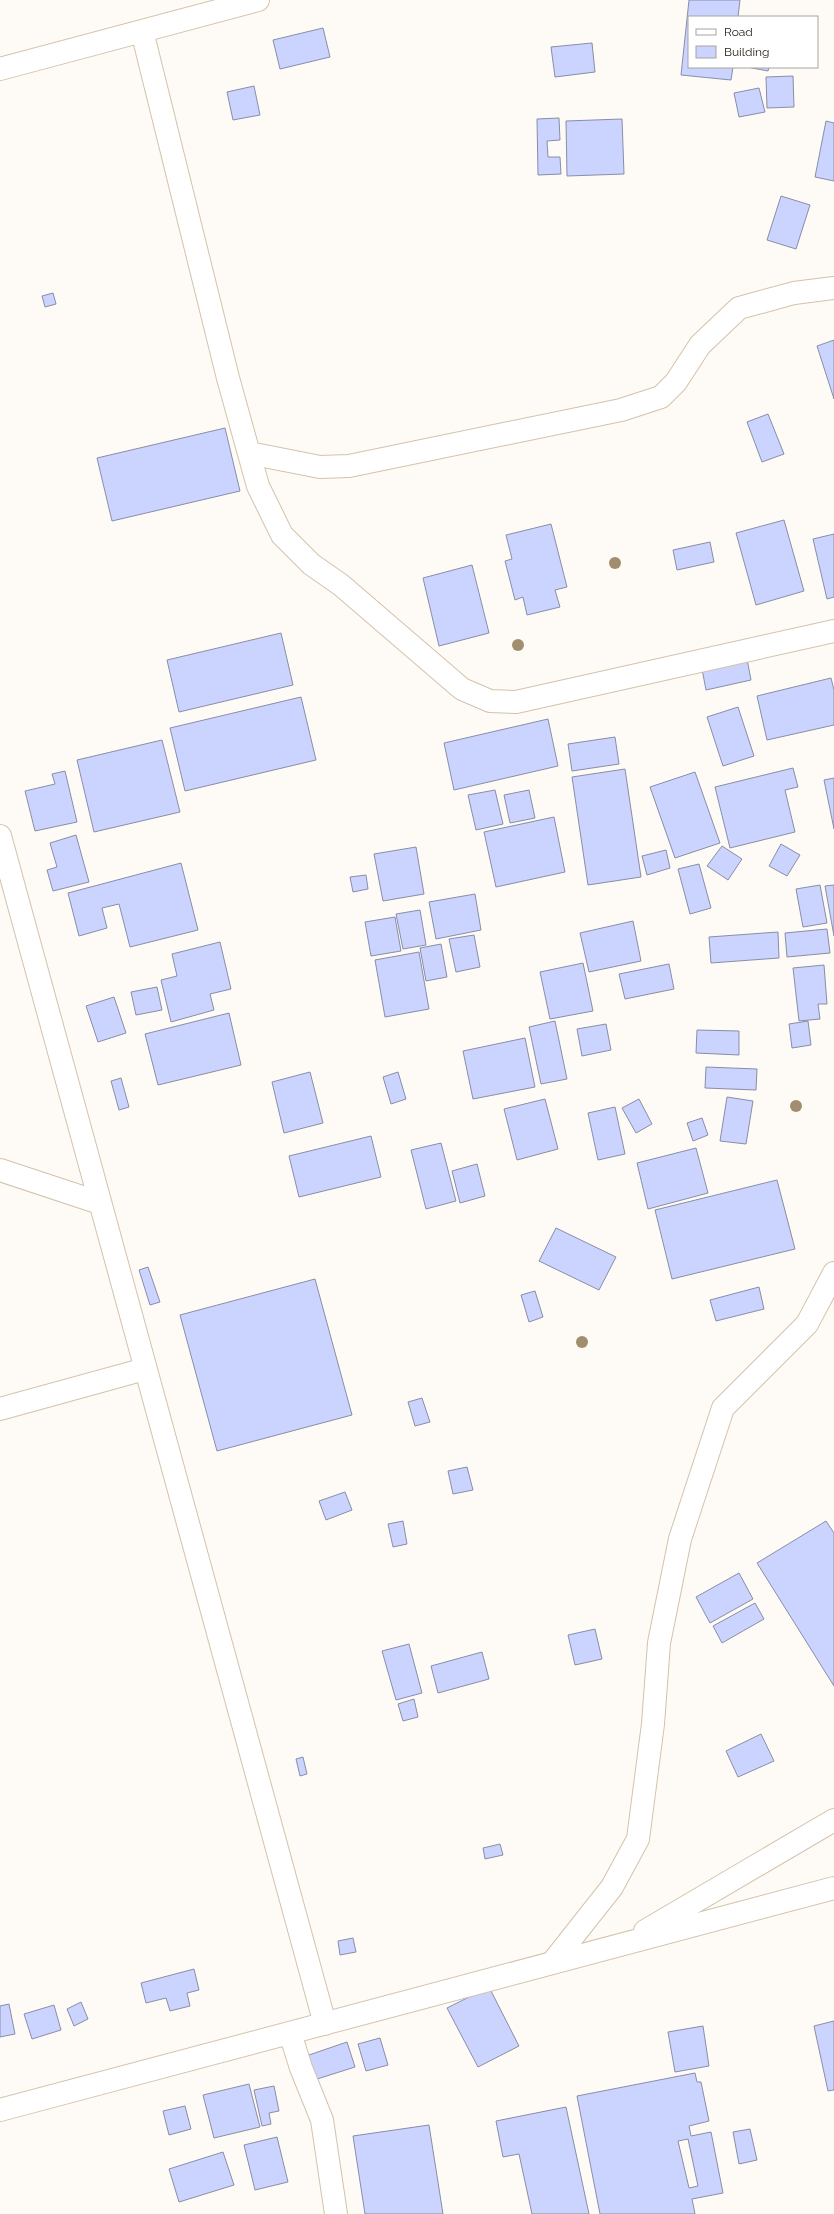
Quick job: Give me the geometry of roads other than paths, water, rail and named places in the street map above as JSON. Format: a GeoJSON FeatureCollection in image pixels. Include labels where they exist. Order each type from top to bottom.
{"type":"FeatureCollection","features":[{"type":"Feature","properties":{"kind":"street"},"geometry":{"type":"LineString","coordinates":[[0,69],[252,1]]}},
{"type":"Feature","properties":{"kind":"street"},"geometry":{"type":"LineString","coordinates":[[142,31],[209,308],[258,486],[282,535],[311,564],[341,585],[462,688],[490,701],[516,702],[834,631]]}},
{"type":"Feature","properties":{"kind":"street"},"geometry":{"type":"LineString","coordinates":[[249,453],[320,467],[349,466],[621,410],[661,397],[676,382],[700,345],[740,308],[794,292],[834,288]]}},
{"type":"Feature","properties":{"kind":"street"},"geometry":{"type":"LineString","coordinates":[[0,836],[325,2024]]}},
{"type":"Feature","properties":{"kind":"street"},"geometry":{"type":"LineString","coordinates":[[0,1170],[100,1203]]}},
{"type":"Feature","properties":{"kind":"street"},"geometry":{"type":"LineString","coordinates":[[552,1963],[612,1887],[638,1839],[653,1724],[659,1643],[680,1540],[723,1408],[807,1324],[834,1273]]}},
{"type":"Feature","properties":{"kind":"street"},"geometry":{"type":"LineString","coordinates":[[0,1409],[146,1369]]}},
{"type":"Feature","properties":{"kind":"street"},"geometry":{"type":"LineString","coordinates":[[620,1945],[834,1820]]}},
{"type":"Feature","properties":{"kind":"street"},"geometry":{"type":"LineString","coordinates":[[0,2110],[834,1888]]}},
{"type":"Feature","properties":{"kind":"street"},"geometry":{"type":"LineString","coordinates":[[290,2033],[301,2068],[322,2120],[336,2214]]}}]}
